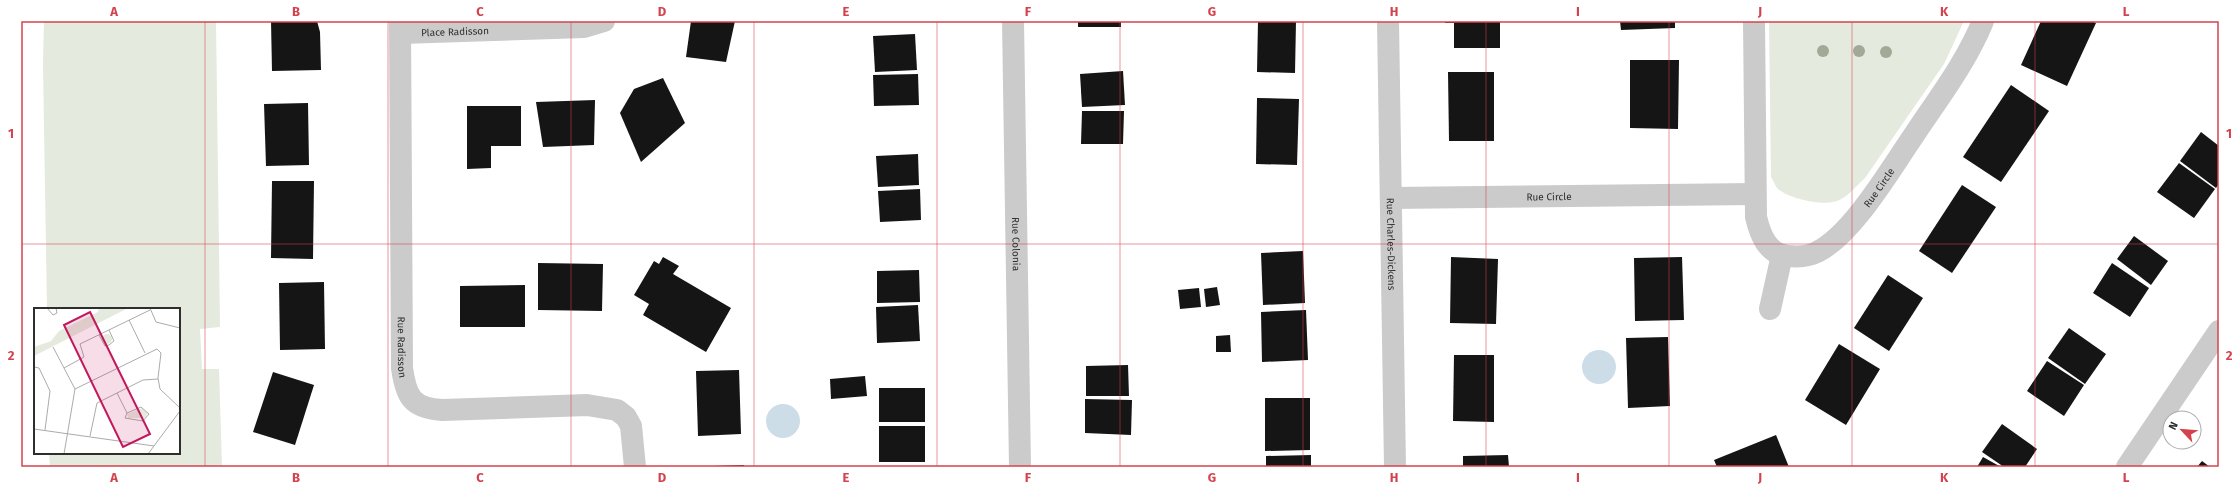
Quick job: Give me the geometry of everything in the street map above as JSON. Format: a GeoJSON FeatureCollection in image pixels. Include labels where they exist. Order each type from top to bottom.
{"type":"FeatureCollection","features":[{"type":"Feature","properties":{"kind":"street","name":"Place Radisson"},"geometry":{"type":"LineString","coordinates":[[400,27],[584,27],[604,21]]}},
{"type":"Feature","properties":{"kind":"street","name":"Rue Colonia"},"geometry":{"type":"LineString","coordinates":[[1013,21],[1020,467]]}},
{"type":"Feature","properties":{"kind":"street","name":"Rue Charles-Dickens"},"geometry":{"type":"LineString","coordinates":[[1388,21],[1395,467]]}},
{"type":"Feature","properties":{"kind":"street"},"geometry":{"type":"LineString","coordinates":[[1754,21],[1754,194],[1756,217],[1760,232],[1768,247],[1782,255],[1770,310]]}},
{"type":"Feature","properties":{"kind":"street","name":"Rue Circle"},"geometry":{"type":"LineString","coordinates":[[1782,255],[1799,257],[1817,252],[1851,223],[1871,199],[1959,68],[1976,40],[1983,21]]}},
{"type":"Feature","properties":{"kind":"street","name":"Rue Radisson"},"geometry":{"type":"LineString","coordinates":[[400,27],[402,368],[405,387],[410,398],[419,405],[429,409],[442,410],[587,405],[617,410],[626,417],[631,426],[635,467]]}},
{"type":"Feature","properties":{"kind":"street","name":"Rue Circle"},"geometry":{"type":"LineString","coordinates":[[1391,198],[1754,194]]}},
{"type":"Feature","properties":{"kind":"street"},"geometry":{"type":"LineString","coordinates":[[2127,467],[2219,331]]}},
{"type":"Feature","properties":{"kind":"shaded area"},"geometry":{"type":"Polygon","coordinates":[[[44,21],[216,21],[220,327],[200,329],[202,369],[219,369],[222,467],[50,467],[49,454],[180,454],[180,308],[47,308],[43,64],[44,21]]]}},
{"type":"Feature","properties":{"kind":"shaded area"},"geometry":{"type":"Polygon","coordinates":[[[1769,21],[1964,21],[1944,64],[1865,178],[1842,199],[1827,203],[1812,202],[1788,195],[1777,188],[1771,177],[1769,21]]]}},
{"type":"Feature","properties":{"kind":"water"},"geometry":{"type":"Polygon","coordinates":[[[1602,350],[1609,352],[1614,357],[1616,367],[1614,377],[1609,382],[1596,384],[1589,382],[1584,377],[1582,364],[1584,357],[1589,352],[1602,350]]]}},
{"type":"Feature","properties":{"kind":"water"},"geometry":{"type":"Polygon","coordinates":[[[780,404],[786,404],[790,405],[797,411],[800,421],[799,428],[793,435],[786,438],[780,438],[776,437],[769,431],[766,424],[766,418],[767,414],[773,407],[780,404]]]}},
{"type":"Feature","properties":{"kind":"building"},"geometry":{"type":"Polygon","coordinates":[[[271,21],[317,21],[320,32],[321,70],[272,71],[271,21]]]}},
{"type":"Feature","properties":{"kind":"building"},"geometry":{"type":"Polygon","coordinates":[[[691,21],[735,21],[726,62],[686,57],[691,21]]]}},
{"type":"Feature","properties":{"kind":"building"},"geometry":{"type":"Polygon","coordinates":[[[1078,21],[1121,21],[1121,27],[1078,27],[1078,21]]]}},
{"type":"Feature","properties":{"kind":"building"},"geometry":{"type":"Polygon","coordinates":[[[1258,21],[1296,21],[1295,73],[1257,72],[1258,21]]]}},
{"type":"Feature","properties":{"kind":"building"},"geometry":{"type":"Polygon","coordinates":[[[1445,21],[1500,21],[1500,48],[1454,48],[1454,23],[1445,23],[1445,21]]]}},
{"type":"Feature","properties":{"kind":"building"},"geometry":{"type":"Polygon","coordinates":[[[1620,21],[1675,21],[1675,28],[1621,30],[1620,21]]]}},
{"type":"Feature","properties":{"kind":"building"},"geometry":{"type":"Polygon","coordinates":[[[2041,21],[2091,21],[2096,23],[2067,86],[2021,65],[2041,21]]]}},
{"type":"Feature","properties":{"kind":"building"},"geometry":{"type":"Polygon","coordinates":[[[915,34],[917,70],[875,72],[873,36],[915,34]]]}},
{"type":"Feature","properties":{"kind":"building"},"geometry":{"type":"Polygon","coordinates":[[[1630,60],[1679,60],[1678,129],[1630,128],[1630,60]]]}},
{"type":"Feature","properties":{"kind":"building"},"geometry":{"type":"Polygon","coordinates":[[[1123,71],[1125,105],[1082,107],[1080,74],[1123,71]]]}},
{"type":"Feature","properties":{"kind":"building"},"geometry":{"type":"Polygon","coordinates":[[[1448,72],[1494,72],[1494,141],[1449,141],[1448,72]]]}},
{"type":"Feature","properties":{"kind":"building"},"geometry":{"type":"Polygon","coordinates":[[[918,74],[919,105],[874,106],[873,75],[918,74]]]}},
{"type":"Feature","properties":{"kind":"building"},"geometry":{"type":"Polygon","coordinates":[[[663,78],[685,123],[641,162],[620,113],[634,89],[663,78]]]}},
{"type":"Feature","properties":{"kind":"building"},"geometry":{"type":"Polygon","coordinates":[[[2011,85],[2049,111],[2001,182],[1963,157],[2011,85]]]}},
{"type":"Feature","properties":{"kind":"building"},"geometry":{"type":"Polygon","coordinates":[[[1257,98],[1299,99],[1297,165],[1256,164],[1257,98]]]}},
{"type":"Feature","properties":{"kind":"building"},"geometry":{"type":"Polygon","coordinates":[[[595,100],[594,145],[543,147],[536,102],[595,100]]]}},
{"type":"Feature","properties":{"kind":"building"},"geometry":{"type":"Polygon","coordinates":[[[308,103],[309,165],[266,166],[264,104],[308,103]]]}},
{"type":"Feature","properties":{"kind":"building"},"geometry":{"type":"Polygon","coordinates":[[[467,106],[521,106],[521,146],[491,146],[491,168],[467,169],[467,106]]]}},
{"type":"Feature","properties":{"kind":"building"},"geometry":{"type":"Polygon","coordinates":[[[1082,111],[1124,111],[1123,144],[1081,144],[1082,111]]]}},
{"type":"Feature","properties":{"kind":"building"},"geometry":{"type":"Polygon","coordinates":[[[2201,132],[2219,146],[2219,184],[2216,188],[2180,161],[2201,132]]]}},
{"type":"Feature","properties":{"kind":"building"},"geometry":{"type":"Polygon","coordinates":[[[918,154],[919,185],[878,187],[876,156],[918,154]]]}},
{"type":"Feature","properties":{"kind":"building"},"geometry":{"type":"Polygon","coordinates":[[[2179,163],[2215,189],[2194,218],[2157,192],[2179,163]]]}},
{"type":"Feature","properties":{"kind":"building"},"geometry":{"type":"Polygon","coordinates":[[[272,181],[314,181],[313,259],[271,258],[272,181]]]}},
{"type":"Feature","properties":{"kind":"building"},"geometry":{"type":"Polygon","coordinates":[[[1962,185],[1996,207],[1952,273],[1919,251],[1962,185]]]}},
{"type":"Feature","properties":{"kind":"building"},"geometry":{"type":"Polygon","coordinates":[[[920,189],[921,220],[880,222],[878,191],[920,189]]]}},
{"type":"Feature","properties":{"kind":"building"},"geometry":{"type":"Polygon","coordinates":[[[2134,236],[2168,261],[2151,285],[2117,259],[2134,236]]]}},
{"type":"Feature","properties":{"kind":"building"},"geometry":{"type":"Polygon","coordinates":[[[1303,251],[1305,303],[1263,305],[1261,253],[1303,251]]]}},
{"type":"Feature","properties":{"kind":"building"},"geometry":{"type":"Polygon","coordinates":[[[663,257],[679,266],[673,274],[731,308],[706,352],[643,315],[649,304],[634,295],[654,261],[659,264],[663,257]]]}},
{"type":"Feature","properties":{"kind":"building"},"geometry":{"type":"Polygon","coordinates":[[[1451,257],[1498,259],[1496,324],[1450,323],[1451,257]]]}},
{"type":"Feature","properties":{"kind":"building"},"geometry":{"type":"Polygon","coordinates":[[[1682,257],[1684,320],[1635,321],[1634,258],[1682,257]]]}},
{"type":"Feature","properties":{"kind":"building"},"geometry":{"type":"Polygon","coordinates":[[[538,263],[603,264],[602,311],[538,310],[538,263]]]}},
{"type":"Feature","properties":{"kind":"building"},"geometry":{"type":"Polygon","coordinates":[[[2112,263],[2149,288],[2130,317],[2093,293],[2112,263]]]}},
{"type":"Feature","properties":{"kind":"building"},"geometry":{"type":"Polygon","coordinates":[[[919,270],[920,302],[877,303],[877,271],[919,270]]]}},
{"type":"Feature","properties":{"kind":"building"},"geometry":{"type":"Polygon","coordinates":[[[1888,275],[1923,298],[1889,351],[1854,328],[1888,275]]]}},
{"type":"Feature","properties":{"kind":"building"},"geometry":{"type":"Polygon","coordinates":[[[324,282],[325,349],[280,350],[279,283],[324,282]]]}},
{"type":"Feature","properties":{"kind":"building"},"geometry":{"type":"Polygon","coordinates":[[[525,285],[525,327],[460,327],[460,286],[525,285]]]}},
{"type":"Feature","properties":{"kind":"building"},"geometry":{"type":"Polygon","coordinates":[[[1217,287],[1220,305],[1206,307],[1204,289],[1217,287]]]}},
{"type":"Feature","properties":{"kind":"building"},"geometry":{"type":"Polygon","coordinates":[[[1199,288],[1201,307],[1180,309],[1178,290],[1199,288]]]}},
{"type":"Feature","properties":{"kind":"building"},"geometry":{"type":"Polygon","coordinates":[[[918,305],[920,341],[877,343],[876,307],[918,305]]]}},
{"type":"Feature","properties":{"kind":"building"},"geometry":{"type":"Polygon","coordinates":[[[1306,310],[1308,360],[1262,362],[1261,312],[1306,310]]]}},
{"type":"Feature","properties":{"kind":"building"},"geometry":{"type":"Polygon","coordinates":[[[2069,328],[2106,354],[2085,384],[2048,358],[2069,328]]]}},
{"type":"Feature","properties":{"kind":"building"},"geometry":{"type":"Polygon","coordinates":[[[1230,335],[1231,352],[1216,352],[1216,336],[1230,335]]]}},
{"type":"Feature","properties":{"kind":"building"},"geometry":{"type":"Polygon","coordinates":[[[1668,337],[1670,406],[1628,408],[1626,338],[1668,337]]]}},
{"type":"Feature","properties":{"kind":"building"},"geometry":{"type":"Polygon","coordinates":[[[1839,344],[1880,369],[1846,425],[1805,400],[1839,344]]]}},
{"type":"Feature","properties":{"kind":"building"},"geometry":{"type":"Polygon","coordinates":[[[1454,355],[1494,355],[1494,422],[1453,421],[1454,355]]]}},
{"type":"Feature","properties":{"kind":"building"},"geometry":{"type":"Polygon","coordinates":[[[2047,361],[2084,385],[2064,416],[2027,391],[2047,361]]]}},
{"type":"Feature","properties":{"kind":"building"},"geometry":{"type":"Polygon","coordinates":[[[1128,365],[1129,396],[1086,396],[1086,366],[1128,365]]]}},
{"type":"Feature","properties":{"kind":"building"},"geometry":{"type":"Polygon","coordinates":[[[739,370],[741,434],[698,436],[696,371],[739,370]]]}},
{"type":"Feature","properties":{"kind":"building"},"geometry":{"type":"Polygon","coordinates":[[[273,372],[314,385],[295,445],[253,432],[273,372]]]}},
{"type":"Feature","properties":{"kind":"building"},"geometry":{"type":"Polygon","coordinates":[[[865,376],[867,396],[831,399],[830,379],[865,376]]]}},
{"type":"Feature","properties":{"kind":"building"},"geometry":{"type":"Polygon","coordinates":[[[879,388],[925,388],[925,422],[879,422],[879,388]]]}},
{"type":"Feature","properties":{"kind":"building"},"geometry":{"type":"Polygon","coordinates":[[[1265,398],[1310,398],[1310,450],[1265,451],[1265,398]]]}},
{"type":"Feature","properties":{"kind":"building"},"geometry":{"type":"Polygon","coordinates":[[[1085,399],[1132,400],[1131,435],[1085,433],[1085,399]]]}},
{"type":"Feature","properties":{"kind":"building"},"geometry":{"type":"Polygon","coordinates":[[[2002,424],[2037,449],[2025,467],[2004,467],[1982,452],[2002,424]]]}},
{"type":"Feature","properties":{"kind":"building"},"geometry":{"type":"Polygon","coordinates":[[[879,426],[925,426],[925,462],[879,462],[879,426]]]}},
{"type":"Feature","properties":{"kind":"building"},"geometry":{"type":"Polygon","coordinates":[[[1776,435],[1789,467],[1717,467],[1714,460],[1776,435]]]}},
{"type":"Feature","properties":{"kind":"building"},"geometry":{"type":"Polygon","coordinates":[[[1311,455],[1311,467],[1266,467],[1266,456],[1311,455]]]}},
{"type":"Feature","properties":{"kind":"building"},"geometry":{"type":"Polygon","coordinates":[[[1508,455],[1509,467],[1463,467],[1463,456],[1508,455]]]}},
{"type":"Feature","properties":{"kind":"building"},"geometry":{"type":"Polygon","coordinates":[[[1983,457],[2001,467],[1977,467],[1983,457]]]}},
{"type":"Feature","properties":{"kind":"building"},"geometry":{"type":"Polygon","coordinates":[[[2202,461],[2210,467],[2197,467],[2202,461]]]}},
{"type":"Feature","properties":{"kind":"building"},"geometry":{"type":"Polygon","coordinates":[[[744,465],[744,467],[713,467],[713,466],[744,465]]]}}]}
